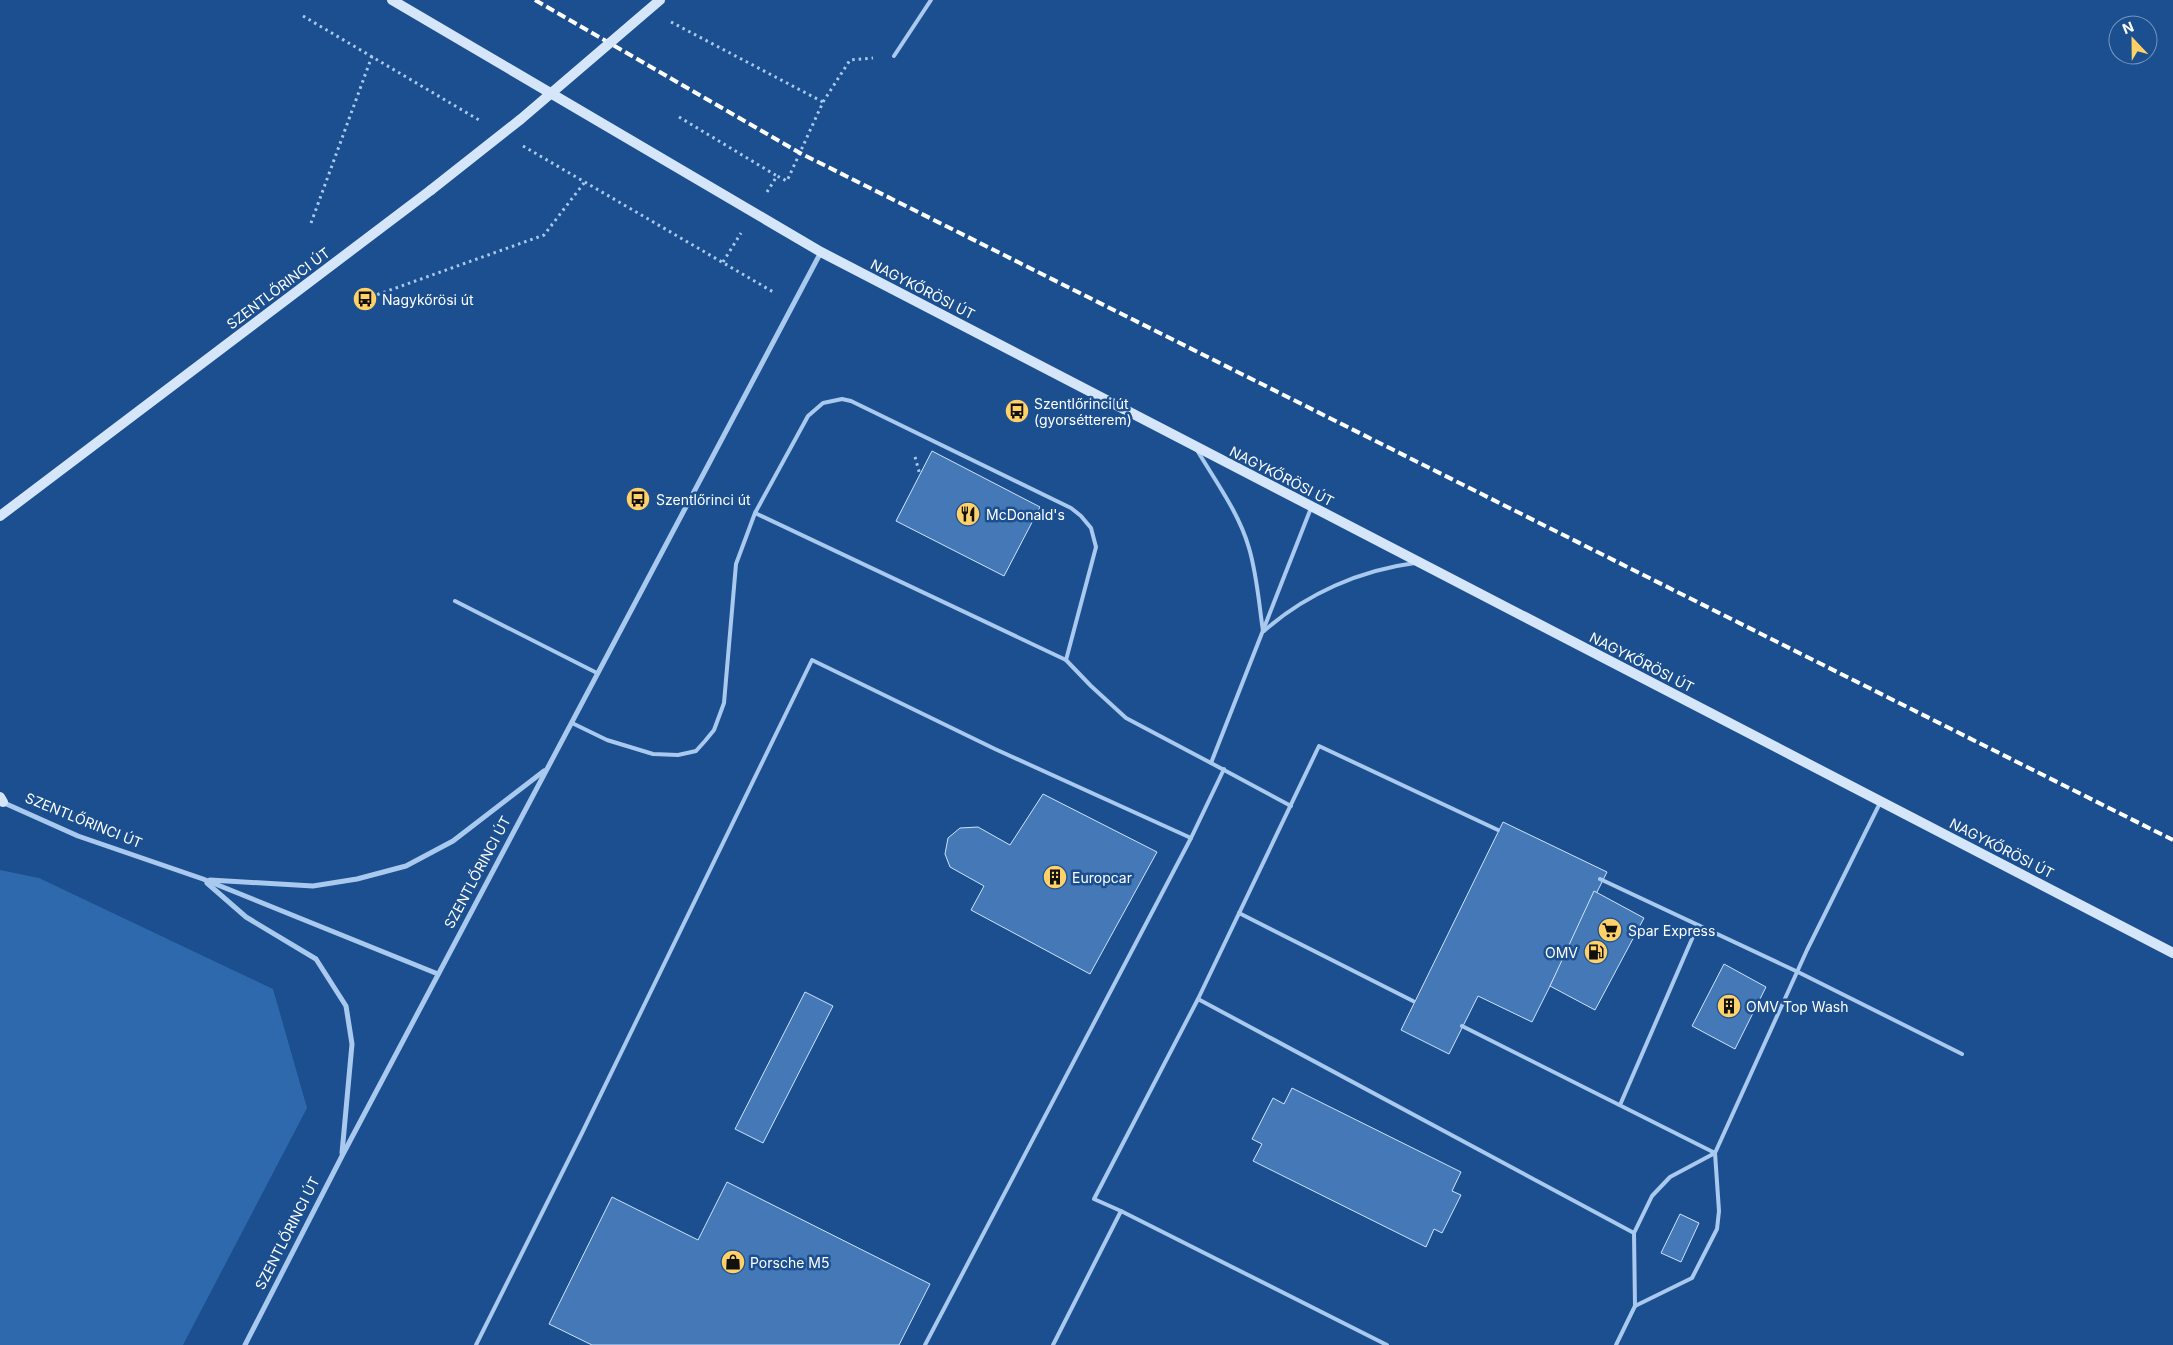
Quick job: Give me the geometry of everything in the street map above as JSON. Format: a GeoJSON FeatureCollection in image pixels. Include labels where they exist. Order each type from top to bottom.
{"type":"FeatureCollection","features":[{"type":"Feature","properties":{"kind":"main road","name":"NAGYKŐRÖSI ÚT"},"geometry":{"type":"LineString","coordinates":[[392,0],[820,252],[2173,953]]}},
{"type":"Feature","properties":{"kind":"main road","name":"SZENTLŐRINCI ÚT"},"geometry":{"type":"LineString","coordinates":[[0,516],[430,190],[529,112],[660,0]]}},
{"type":"Feature","properties":{"kind":"street","name":"SZENTLŐRINCI ÚT"},"geometry":{"type":"LineString","coordinates":[[246,1345],[342,1156],[820,252]]}},
{"type":"Feature","properties":{"kind":"street"},"geometry":{"type":"LineString","coordinates":[[203,880],[313,886],[406,866],[453,841],[546,770]]}},
{"type":"Feature","properties":{"kind":"street","name":"SZENTLŐRINCI ÚT"},"geometry":{"type":"LineString","coordinates":[[1,800],[78,836],[203,880],[438,974]]}},
{"type":"Feature","properties":{"kind":"street"},"geometry":{"type":"LineString","coordinates":[[203,880],[246,917],[316,959],[346,1006],[352,1044],[342,1156]]}},
{"type":"Feature","properties":{"kind":"lane"},"geometry":{"type":"LineString","coordinates":[[894,56],[931,0]]}},
{"type":"Feature","properties":{"kind":"lane"},"geometry":{"type":"LineString","coordinates":[[572,723],[607,740],[653,754],[678,755],[696,751],[705,741],[714,730],[724,703],[736,564],[755,513],[808,416],[823,403],[842,399],[851,401],[1071,508],[1086,521],[1091,528],[1096,547],[1066,660]]}},
{"type":"Feature","properties":{"kind":"lane"},"geometry":{"type":"LineString","coordinates":[[1195,446],[1229,504],[1249,547],[1255,572],[1263,632]]}},
{"type":"Feature","properties":{"kind":"lane"},"geometry":{"type":"LineString","coordinates":[[1211,763],[1312,506]]}},
{"type":"Feature","properties":{"kind":"lane"},"geometry":{"type":"LineString","coordinates":[[755,513],[1066,660],[1126,718],[1291,806]]}},
{"type":"Feature","properties":{"kind":"lane"},"geometry":{"type":"LineString","coordinates":[[1263,632],[1281,616],[1304,600],[1336,585],[1396,566],[1420,562]]}},
{"type":"Feature","properties":{"kind":"lane"},"geometry":{"type":"LineString","coordinates":[[455,601],[597,673]]}},
{"type":"Feature","properties":{"kind":"lane"},"geometry":{"type":"LineString","coordinates":[[476,1345],[812,660],[995,749],[1191,838]]}},
{"type":"Feature","properties":{"kind":"lane"},"geometry":{"type":"LineString","coordinates":[[1388,1345],[1094,1199],[1198,999],[1319,746],[1498,830]]}},
{"type":"Feature","properties":{"kind":"lane"},"geometry":{"type":"LineString","coordinates":[[925,1345],[1191,838],[1224,770]]}},
{"type":"Feature","properties":{"kind":"lane"},"geometry":{"type":"LineString","coordinates":[[1634,1306],[1692,1278],[1717,1229],[1719,1211],[1715,1153],[1807,950],[1881,801]]}},
{"type":"Feature","properties":{"kind":"lane"},"geometry":{"type":"LineString","coordinates":[[1600,879],[1798,972],[1962,1054]]}},
{"type":"Feature","properties":{"kind":"lane"},"geometry":{"type":"LineString","coordinates":[[1239,913],[1413,1001]]}},
{"type":"Feature","properties":{"kind":"lane"},"geometry":{"type":"LineString","coordinates":[[1620,1105],[1698,925]]}},
{"type":"Feature","properties":{"kind":"lane"},"geometry":{"type":"LineString","coordinates":[[1198,999],[1634,1233]]}},
{"type":"Feature","properties":{"kind":"lane"},"geometry":{"type":"LineString","coordinates":[[1462,1026],[1715,1153]]}},
{"type":"Feature","properties":{"kind":"lane"},"geometry":{"type":"LineString","coordinates":[[1616,1345],[1634,1306],[1634,1233],[1652,1196],[1670,1177],[1715,1153]]}},
{"type":"Feature","properties":{"kind":"lane"},"geometry":{"type":"LineString","coordinates":[[1053,1345],[1121,1211]]}},
{"type":"Feature","properties":{"kind":"path"},"geometry":{"type":"LineString","coordinates":[[303,16],[486,124]]}},
{"type":"Feature","properties":{"kind":"path"},"geometry":{"type":"LineString","coordinates":[[664,19],[823,102]]}},
{"type":"Feature","properties":{"kind":"path"},"geometry":{"type":"LineString","coordinates":[[311,223],[372,56]]}},
{"type":"Feature","properties":{"kind":"path"},"geometry":{"type":"LineString","coordinates":[[679,117],[787,182],[823,102],[850,60],[894,56]]}},
{"type":"Feature","properties":{"kind":"path"},"geometry":{"type":"LineString","coordinates":[[519,144],[793,303]]}},
{"type":"Feature","properties":{"kind":"path"},"geometry":{"type":"LineString","coordinates":[[723,262],[777,176]]}},
{"type":"Feature","properties":{"kind":"path"},"geometry":{"type":"LineString","coordinates":[[365,299],[544,235],[584,183]]}},
{"type":"Feature","properties":{"kind":"shaded area"},"geometry":{"type":"Polygon","coordinates":[[[0,870],[39,878],[273,989],[307,1108],[183,1345],[0,1345],[0,870]]]}},
{"type":"Feature","properties":{"kind":"building","name":"McDonald's"},"geometry":{"type":"Polygon","coordinates":[[[932,451],[1040,507],[1004,576],[896,521],[932,451]]]}},
{"type":"Feature","properties":{"kind":"building","name":"Europcar"},"geometry":{"type":"Polygon","coordinates":[[[1043,794],[1157,852],[1090,974],[971,910],[984,886],[950,867],[945,854],[948,838],[960,828],[978,827],[1010,845],[1043,794]]]}},
{"type":"Feature","properties":{"kind":"building"},"geometry":{"type":"Polygon","coordinates":[[[1503,822],[1607,872],[1532,1022],[1478,996],[1449,1054],[1401,1030],[1503,822]]]}},
{"type":"Feature","properties":{"kind":"building","name":"OMV"},"geometry":{"type":"Polygon","coordinates":[[[1594,891],[1644,918],[1595,1010],[1550,986],[1594,891]]]}},
{"type":"Feature","properties":{"kind":"building","name":"OMV Top Wash"},"geometry":{"type":"Polygon","coordinates":[[[1724,964],[1766,987],[1735,1049],[1692,1026],[1724,964]]]}},
{"type":"Feature","properties":{"kind":"building"},"geometry":{"type":"Polygon","coordinates":[[[805,992],[833,1006],[763,1143],[735,1129],[805,992]]]}},
{"type":"Feature","properties":{"kind":"building"},"geometry":{"type":"Polygon","coordinates":[[[1292,1088],[1461,1172],[1452,1191],[1461,1195],[1442,1233],[1434,1229],[1426,1247],[1253,1161],[1262,1144],[1252,1139],[1273,1098],[1284,1104],[1292,1088]]]}},
{"type":"Feature","properties":{"kind":"building","name":"Porsche M5"},"geometry":{"type":"Polygon","coordinates":[[[727,1182],[930,1284],[899,1345],[592,1345],[549,1324],[612,1197],[698,1240],[727,1182]]]}},
{"type":"Feature","properties":{"kind":"building"},"geometry":{"type":"Polygon","coordinates":[[[1680,1214],[1699,1223],[1681,1262],[1661,1253],[1680,1214]]]}},
{"type":"Feature","properties":{"kind":"railway"},"geometry":{"type":"LineString","coordinates":[[535,0],[800,153],[2173,840]]}},
{"type":"Feature","properties":{"kind":"place","name":"Nagykőrösi út"},"geometry":{"type":"Point","coordinates":[365,299]}},
{"type":"Feature","properties":{"kind":"place","name":"Szentlőrinci út (gyorsétterem)"},"geometry":{"type":"Point","coordinates":[1017,411]}},
{"type":"Feature","properties":{"kind":"place","name":"Szentlőrinci út"},"geometry":{"type":"Point","coordinates":[638,499]}},
{"type":"Feature","properties":{"kind":"place","name":"McDonald's"},"geometry":{"type":"Point","coordinates":[968,514]}},
{"type":"Feature","properties":{"kind":"place","name":"Europcar"},"geometry":{"type":"Point","coordinates":[1055,877]}},
{"type":"Feature","properties":{"kind":"place","name":"Spar Express"},"geometry":{"type":"Point","coordinates":[1610,930]}},
{"type":"Feature","properties":{"kind":"place","name":"OMV"},"geometry":{"type":"Point","coordinates":[1596,952]}},
{"type":"Feature","properties":{"kind":"place","name":"OMV Top Wash"},"geometry":{"type":"Point","coordinates":[1729,1006]}},
{"type":"Feature","properties":{"kind":"place","name":"Porsche M5"},"geometry":{"type":"Point","coordinates":[733,1262]}}]}
